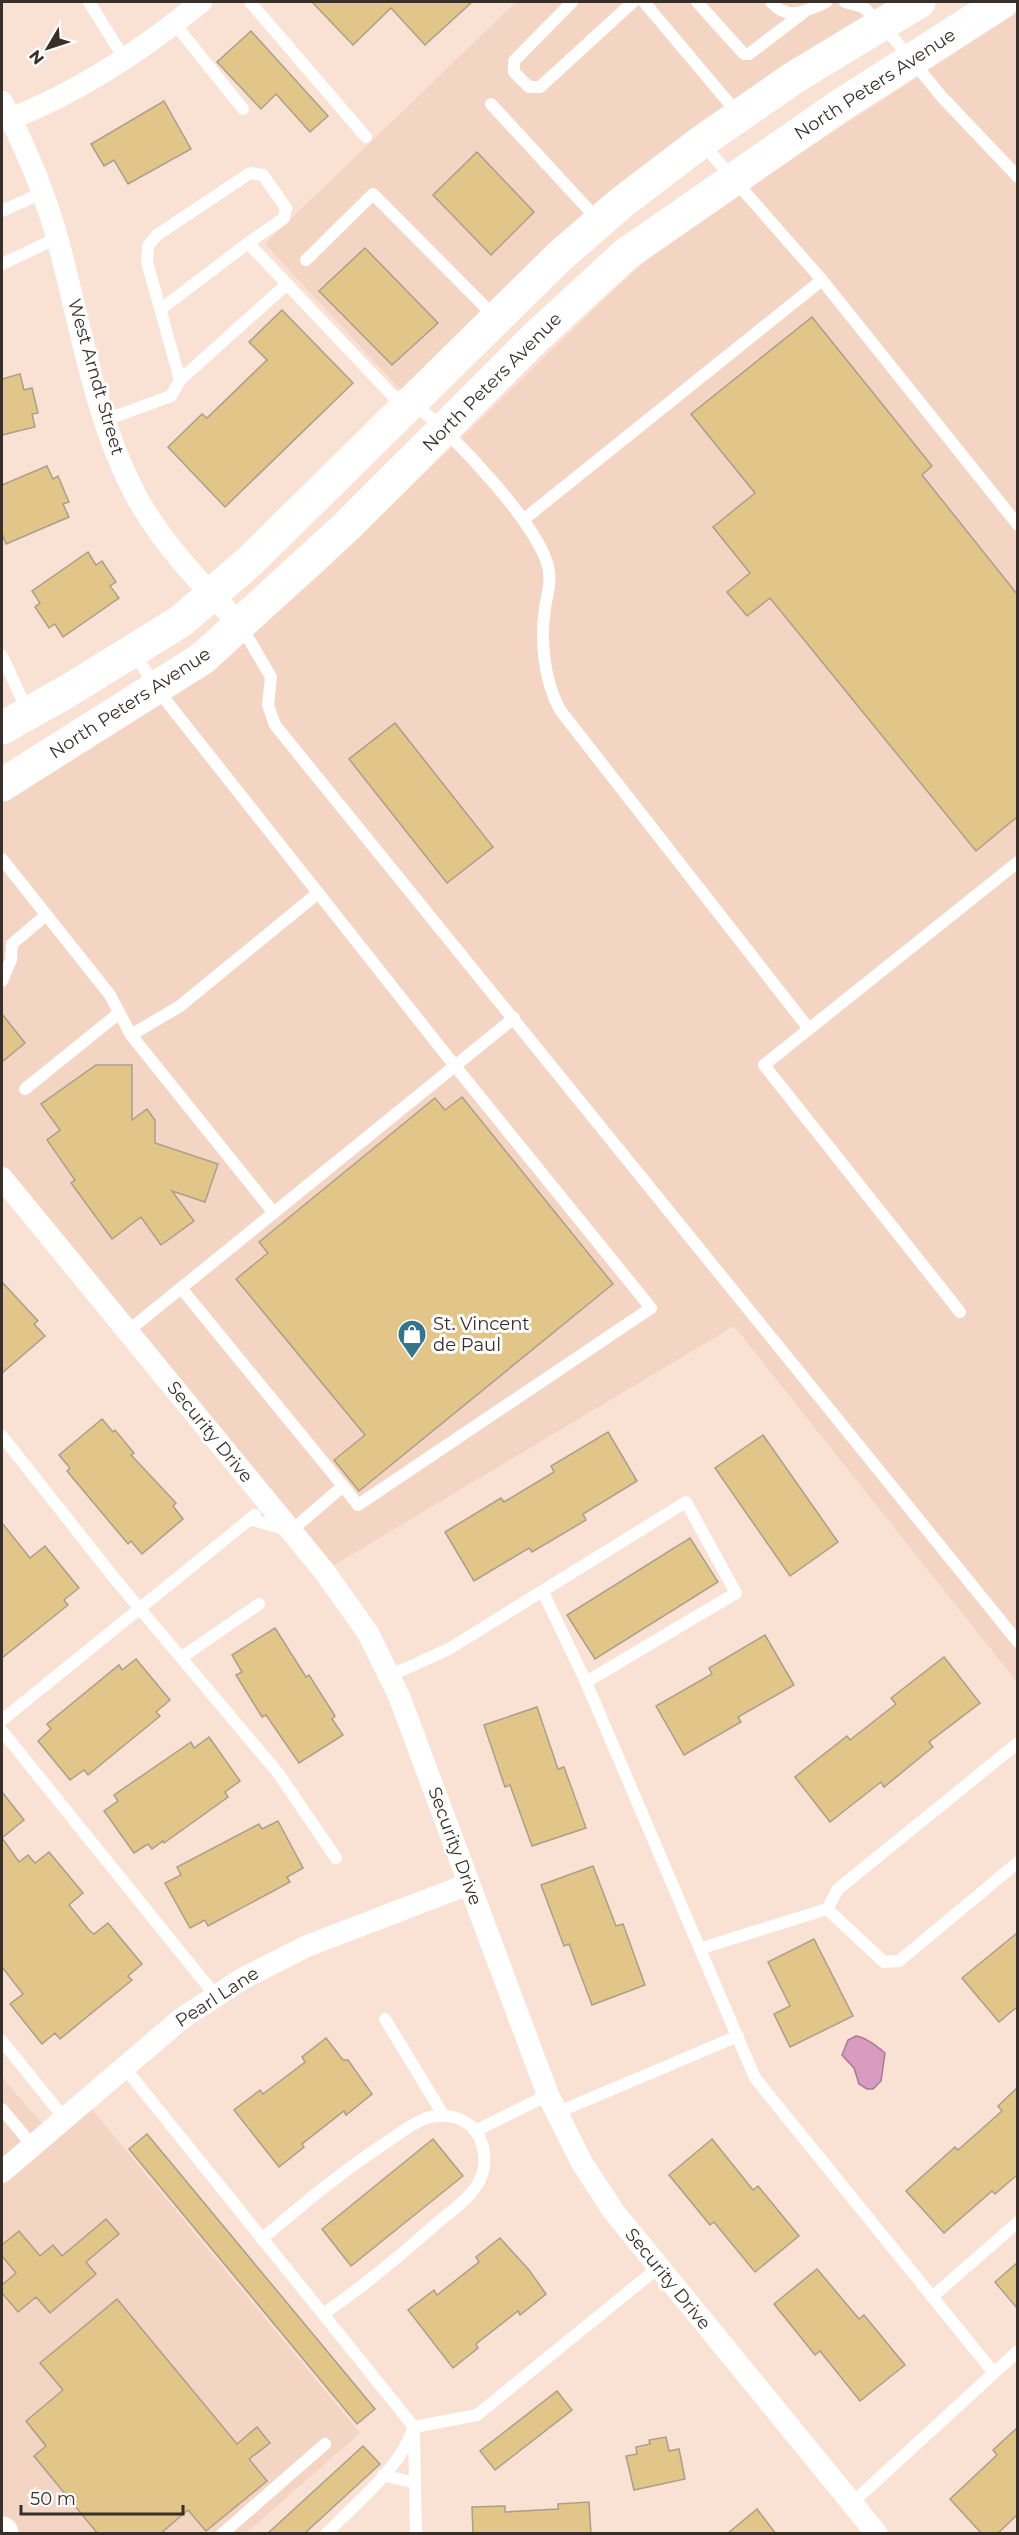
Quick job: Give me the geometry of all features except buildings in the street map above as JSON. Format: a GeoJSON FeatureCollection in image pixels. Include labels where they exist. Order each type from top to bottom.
{"type":"FeatureCollection","features":[{"type":"Feature","properties":{"kind":"main road","name":"North Peters Avenue"},"geometry":{"type":"LineString","coordinates":[[2,785],[203,658],[340,534],[536,337],[626,254],[732,179],[1002,2]]}},
{"type":"Feature","properties":{"kind":"main road"},"geometry":{"type":"LineString","coordinates":[[15,721],[181,621],[250,561],[560,256],[600,222],[701,142],[795,77],[900,10]]}},
{"type":"Feature","properties":{"kind":"street"},"geometry":{"type":"LineString","coordinates":[[6,110],[61,95],[124,58],[201,2]]}},
{"type":"Feature","properties":{"kind":"street","name":"West Arndt Street"},"geometry":{"type":"LineString","coordinates":[[6,110],[42,193],[57,238],[105,420],[117,456],[154,527],[211,595],[241,625]]}},
{"type":"Feature","properties":{"kind":"street","name":"Security Drive"},"geometry":{"type":"LineString","coordinates":[[2,1178],[324,1571],[368,1633],[389,1676],[552,2104],[597,2188],[877,2534]]}},
{"type":"Feature","properties":{"kind":"street","name":"Pearl Lane"},"geometry":{"type":"LineString","coordinates":[[2,2172],[181,2019],[215,1995],[269,1964],[307,1946],[469,1884]]}},
{"type":"Feature","properties":{"kind":"lane"},"geometry":{"type":"LineString","coordinates":[[89,2],[124,58]]}},
{"type":"Feature","properties":{"kind":"lane"},"geometry":{"type":"LineString","coordinates":[[250,2],[366,137]]}},
{"type":"Feature","properties":{"kind":"lane"},"geometry":{"type":"LineString","coordinates":[[573,2],[514,61],[514,72],[529,87],[540,87],[633,2]]}},
{"type":"Feature","properties":{"kind":"lane"},"geometry":{"type":"LineString","coordinates":[[644,2],[740,116]]}},
{"type":"Feature","properties":{"kind":"lane"},"geometry":{"type":"LineString","coordinates":[[697,2],[740,52],[749,54],[803,13],[826,2]]}},
{"type":"Feature","properties":{"kind":"lane"},"geometry":{"type":"LineString","coordinates":[[771,2],[778,10],[785,13],[803,13]]}},
{"type":"Feature","properties":{"kind":"lane"},"geometry":{"type":"LineString","coordinates":[[846,2],[863,8],[900,10],[911,60],[1017,177]]}},
{"type":"Feature","properties":{"kind":"lane"},"geometry":{"type":"LineString","coordinates":[[174,23],[243,108]]}},
{"type":"Feature","properties":{"kind":"lane"},"geometry":{"type":"LineString","coordinates":[[491,104],[600,222]]}},
{"type":"Feature","properties":{"kind":"lane"},"geometry":{"type":"LineString","coordinates":[[701,142],[822,280],[1017,525]]}},
{"type":"Feature","properties":{"kind":"lane"},"geometry":{"type":"LineString","coordinates":[[160,309],[284,218],[286,207],[263,175],[250,173],[157,235],[148,246],[147,262],[160,309],[180,380]]}},
{"type":"Feature","properties":{"kind":"lane"},"geometry":{"type":"LineString","coordinates":[[2,211],[42,193]]}},
{"type":"Feature","properties":{"kind":"lane"},"geometry":{"type":"LineString","coordinates":[[306,260],[373,194],[497,318]]}},
{"type":"Feature","properties":{"kind":"lane"},"geometry":{"type":"LineString","coordinates":[[2,264],[57,238]]}},
{"type":"Feature","properties":{"kind":"lane"},"geometry":{"type":"LineString","coordinates":[[248,243],[393,396],[412,402],[500,489],[541,545],[548,564],[550,586],[543,642],[549,684],[560,710],[809,1029]]}},
{"type":"Feature","properties":{"kind":"lane"},"geometry":{"type":"LineString","coordinates":[[523,520],[822,280]]}},
{"type":"Feature","properties":{"kind":"lane"},"geometry":{"type":"LineString","coordinates":[[105,420],[171,396],[180,380],[287,284]]}},
{"type":"Feature","properties":{"kind":"lane"},"geometry":{"type":"LineString","coordinates":[[241,625],[271,677],[267,698],[275,724],[1017,1642]]}},
{"type":"Feature","properties":{"kind":"lane"},"geometry":{"type":"LineString","coordinates":[[133,651],[156,688],[455,1066],[651,1308],[358,1504],[181,1288]]}},
{"type":"Feature","properties":{"kind":"lane"},"geometry":{"type":"LineString","coordinates":[[2,656],[15,721]]}},
{"type":"Feature","properties":{"kind":"lane"},"geometry":{"type":"LineString","coordinates":[[2,858],[6,872],[46,915],[110,995],[131,1035],[274,1213]]}},
{"type":"Feature","properties":{"kind":"lane"},"geometry":{"type":"LineString","coordinates":[[960,1312],[764,1065],[1017,862]]}},
{"type":"Feature","properties":{"kind":"lane"},"geometry":{"type":"LineString","coordinates":[[131,1035],[180,1006],[318,893]]}},
{"type":"Feature","properties":{"kind":"lane"},"geometry":{"type":"LineString","coordinates":[[2,981],[11,960],[7,942],[46,915]]}},
{"type":"Feature","properties":{"kind":"lane"},"geometry":{"type":"LineString","coordinates":[[25,1089],[119,1013]]}},
{"type":"Feature","properties":{"kind":"lane"},"geometry":{"type":"LineString","coordinates":[[128,1331],[514,1018]]}},
{"type":"Feature","properties":{"kind":"lane"},"geometry":{"type":"LineString","coordinates":[[2,1436],[140,1608],[278,1773],[336,1858]]}},
{"type":"Feature","properties":{"kind":"lane"},"geometry":{"type":"LineString","coordinates":[[250,1519],[291,1531],[343,1486]]}},
{"type":"Feature","properties":{"kind":"lane"},"geometry":{"type":"LineString","coordinates":[[389,1676],[449,1649],[686,1502],[736,1593],[586,1683]]}},
{"type":"Feature","properties":{"kind":"lane"},"geometry":{"type":"LineString","coordinates":[[2,1720],[269,1504]]}},
{"type":"Feature","properties":{"kind":"lane"},"geometry":{"type":"LineString","coordinates":[[543,1592],[586,1683],[702,1948],[755,2078],[994,2373]]}},
{"type":"Feature","properties":{"kind":"lane"},"geometry":{"type":"LineString","coordinates":[[182,1657],[259,1604]]}},
{"type":"Feature","properties":{"kind":"lane"},"geometry":{"type":"LineString","coordinates":[[2,1731],[215,1995]]}},
{"type":"Feature","properties":{"kind":"lane"},"geometry":{"type":"LineString","coordinates":[[702,1948],[827,1909],[838,1889],[1017,1743]]}},
{"type":"Feature","properties":{"kind":"lane"},"geometry":{"type":"LineString","coordinates":[[827,1909],[884,1962],[898,1961],[1017,1862]]}},
{"type":"Feature","properties":{"kind":"lane"},"geometry":{"type":"LineString","coordinates":[[385,2019],[444,2116]]}},
{"type":"Feature","properties":{"kind":"lane"},"geometry":{"type":"LineString","coordinates":[[476,2131],[738,2036]]}},
{"type":"Feature","properties":{"kind":"lane"},"geometry":{"type":"LineString","coordinates":[[2,2042],[64,2118]]}},
{"type":"Feature","properties":{"kind":"lane"},"geometry":{"type":"LineString","coordinates":[[124,2067],[414,2427],[416,2534]]}},
{"type":"Feature","properties":{"kind":"lane"},"geometry":{"type":"LineString","coordinates":[[2,2109],[32,2145]]}},
{"type":"Feature","properties":{"kind":"lane"},"geometry":{"type":"LineString","coordinates":[[262,2239],[324,2187],[417,2122],[444,2116],[465,2121],[476,2131],[485,2158],[483,2172],[473,2191],[415,2243],[323,2314]]}},
{"type":"Feature","properties":{"kind":"lane"},"geometry":{"type":"LineString","coordinates":[[932,2297],[1017,2222]]}},
{"type":"Feature","properties":{"kind":"lane"},"geometry":{"type":"LineString","coordinates":[[414,2427],[477,2415],[659,2267]]}},
{"type":"Feature","properties":{"kind":"lane"},"geometry":{"type":"LineString","coordinates":[[852,2503],[1017,2351]]}},
{"type":"Feature","properties":{"kind":"lane"},"geometry":{"type":"LineString","coordinates":[[326,2534],[383,2475],[404,2446],[414,2427]]}},
{"type":"Feature","properties":{"kind":"lane"},"geometry":{"type":"LineString","coordinates":[[222,2534],[325,2444]]}},
{"type":"Feature","properties":{"kind":"lane"},"geometry":{"type":"LineString","coordinates":[[383,2475],[415,2483]]}},
{"type":"Feature","properties":{"kind":"shaded area"},"geometry":{"type":"Polygon","coordinates":[[[516,2],[919,2],[701,142],[412,402],[265,244],[516,2]]]}},
{"type":"Feature","properties":{"kind":"shaded area"},"geometry":{"type":"Polygon","coordinates":[[[1017,13],[1017,1682],[734,1326],[324,1571],[2,1178],[2,785],[212,668],[320,575],[618,286],[654,254],[734,196],[1017,13]]]}},
{"type":"Feature","properties":{"kind":"shaded area"},"geometry":{"type":"Polygon","coordinates":[[[856,2036],[867,2040],[885,2053],[881,2081],[873,2089],[867,2089],[859,2084],[854,2068],[842,2055],[848,2040],[856,2036]]]}},
{"type":"Feature","properties":{"kind":"shaded area"},"geometry":{"type":"Polygon","coordinates":[[[2,2077],[48,2131],[85,2101],[360,2433],[246,2533],[4,2533],[13,2527],[2,2515],[2,2077]]]}},
{"type":"Feature","properties":{"kind":"place","name":"St. Vincent de Paul"},"geometry":{"type":"Point","coordinates":[412,1360]}}]}
